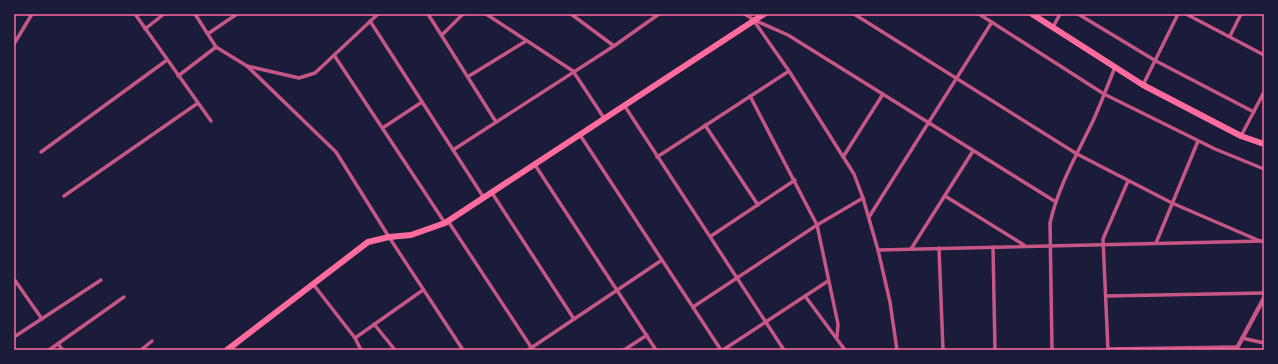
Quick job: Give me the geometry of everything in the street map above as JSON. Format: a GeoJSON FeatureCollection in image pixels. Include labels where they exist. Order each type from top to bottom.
{"type":"FeatureCollection","features":[{"type":"Feature","properties":{"kind":"main road"},"geometry":{"type":"LineString","coordinates":[[227,350],[312,283],[368,242],[389,237],[412,235],[447,222],[580,135],[624,104],[764,14]]}},
{"type":"Feature","properties":{"kind":"main road"},"geometry":{"type":"LineString","coordinates":[[1032,14],[1143,85],[1241,136],[1264,144]]}},
{"type":"Feature","properties":{"kind":"street"},"geometry":{"type":"LineString","coordinates":[[14,44],[32,14]]}},
{"type":"Feature","properties":{"kind":"street"},"geometry":{"type":"LineString","coordinates":[[135,14],[211,121]]}},
{"type":"Feature","properties":{"kind":"street"},"geometry":{"type":"LineString","coordinates":[[145,29],[164,14]]}},
{"type":"Feature","properties":{"kind":"street"},"geometry":{"type":"LineString","coordinates":[[195,14],[216,47],[247,66],[336,152],[389,237],[463,350]]}},
{"type":"Feature","properties":{"kind":"street"},"geometry":{"type":"LineString","coordinates":[[209,34],[237,14]]}},
{"type":"Feature","properties":{"kind":"street"},"geometry":{"type":"LineString","coordinates":[[247,66],[300,78],[315,73],[378,14]]}},
{"type":"Feature","properties":{"kind":"street"},"geometry":{"type":"LineString","coordinates":[[428,14],[443,34],[496,122]]}},
{"type":"Feature","properties":{"kind":"street"},"geometry":{"type":"LineString","coordinates":[[443,34],[463,14]]}},
{"type":"Feature","properties":{"kind":"street"},"geometry":{"type":"LineString","coordinates":[[486,14],[573,71],[604,118]]}},
{"type":"Feature","properties":{"kind":"street"},"geometry":{"type":"LineString","coordinates":[[571,14],[614,46]]}},
{"type":"Feature","properties":{"kind":"street"},"geometry":{"type":"LineString","coordinates":[[453,150],[573,71],[614,46],[657,14]]}},
{"type":"Feature","properties":{"kind":"street"},"geometry":{"type":"LineString","coordinates":[[745,14],[754,20],[788,35],[1056,202]]}},
{"type":"Feature","properties":{"kind":"street"},"geometry":{"type":"LineString","coordinates":[[854,14],[1077,154],[1172,203],[1262,241]]}},
{"type":"Feature","properties":{"kind":"street"},"geometry":{"type":"LineString","coordinates":[[979,14],[1104,94],[1198,141],[1264,169]]}},
{"type":"Feature","properties":{"kind":"street"},"geometry":{"type":"LineString","coordinates":[[1053,27],[1060,14]]}},
{"type":"Feature","properties":{"kind":"street"},"geometry":{"type":"LineString","coordinates":[[1078,14],[1156,61],[1254,112]]}},
{"type":"Feature","properties":{"kind":"street"},"geometry":{"type":"LineString","coordinates":[[1143,85],[1178,14]]}},
{"type":"Feature","properties":{"kind":"street"},"geometry":{"type":"LineString","coordinates":[[1186,14],[1264,55]]}},
{"type":"Feature","properties":{"kind":"street"},"geometry":{"type":"LineString","coordinates":[[1230,36],[1241,14]]}},
{"type":"Feature","properties":{"kind":"street"},"geometry":{"type":"LineString","coordinates":[[754,20],[789,71],[854,174],[863,198],[878,250],[890,302],[897,350]]}},
{"type":"Feature","properties":{"kind":"street"},"geometry":{"type":"LineString","coordinates":[[370,21],[484,198]]}},
{"type":"Feature","properties":{"kind":"street"},"geometry":{"type":"LineString","coordinates":[[869,217],[992,22]]}},
{"type":"Feature","properties":{"kind":"street"},"geometry":{"type":"LineString","coordinates":[[468,76],[526,41]]}},
{"type":"Feature","properties":{"kind":"street"},"geometry":{"type":"LineString","coordinates":[[178,76],[216,47]]}},
{"type":"Feature","properties":{"kind":"street"},"geometry":{"type":"LineString","coordinates":[[334,55],[384,127],[531,349],[662,260]]}},
{"type":"Feature","properties":{"kind":"street"},"geometry":{"type":"LineString","coordinates":[[41,152],[167,60]]}},
{"type":"Feature","properties":{"kind":"street"},"geometry":{"type":"LineString","coordinates":[[1052,350],[1049,245],[1050,223],[1056,202],[1115,67]]}},
{"type":"Feature","properties":{"kind":"street"},"geometry":{"type":"LineString","coordinates":[[658,157],[789,71]]}},
{"type":"Feature","properties":{"kind":"street"},"geometry":{"type":"LineString","coordinates":[[1241,136],[1264,92]]}},
{"type":"Feature","properties":{"kind":"street"},"geometry":{"type":"LineString","coordinates":[[843,157],[883,94]]}},
{"type":"Feature","properties":{"kind":"street"},"geometry":{"type":"LineString","coordinates":[[750,96],[795,180],[817,225],[838,324],[836,336]]}},
{"type":"Feature","properties":{"kind":"street"},"geometry":{"type":"LineString","coordinates":[[64,196],[198,102]]}},
{"type":"Feature","properties":{"kind":"street"},"geometry":{"type":"LineString","coordinates":[[384,127],[422,102]]}},
{"type":"Feature","properties":{"kind":"street"},"geometry":{"type":"LineString","coordinates":[[624,104],[784,350]]}},
{"type":"Feature","properties":{"kind":"street"},"geometry":{"type":"LineString","coordinates":[[705,125],[758,205]]}},
{"type":"Feature","properties":{"kind":"street"},"geometry":{"type":"LineString","coordinates":[[580,135],[722,350],[828,281]]}},
{"type":"Feature","properties":{"kind":"street"},"geometry":{"type":"LineString","coordinates":[[1156,243],[1198,141]]}},
{"type":"Feature","properties":{"kind":"street"},"geometry":{"type":"LineString","coordinates":[[911,249],[973,151]]}},
{"type":"Feature","properties":{"kind":"street"},"geometry":{"type":"LineString","coordinates":[[535,165],[656,350]]}},
{"type":"Feature","properties":{"kind":"street"},"geometry":{"type":"LineString","coordinates":[[711,236],[795,180]]}},
{"type":"Feature","properties":{"kind":"street"},"geometry":{"type":"LineString","coordinates":[[1128,180],[1103,239],[1105,244],[1108,350],[1236,349],[1264,298]]}},
{"type":"Feature","properties":{"kind":"street"},"geometry":{"type":"LineString","coordinates":[[492,193],[574,319]]}},
{"type":"Feature","properties":{"kind":"street"},"geometry":{"type":"LineString","coordinates":[[945,196],[1025,246]]}},
{"type":"Feature","properties":{"kind":"street"},"geometry":{"type":"LineString","coordinates":[[693,307],[817,225],[863,198]]}},
{"type":"Feature","properties":{"kind":"street"},"geometry":{"type":"LineString","coordinates":[[878,250],[1262,241]]}},
{"type":"Feature","properties":{"kind":"street"},"geometry":{"type":"LineString","coordinates":[[993,247],[995,350]]}},
{"type":"Feature","properties":{"kind":"street"},"geometry":{"type":"LineString","coordinates":[[939,248],[943,350]]}},
{"type":"Feature","properties":{"kind":"street"},"geometry":{"type":"LineString","coordinates":[[14,279],[42,319]]}},
{"type":"Feature","properties":{"kind":"street"},"geometry":{"type":"LineString","coordinates":[[14,337],[100,280]]}},
{"type":"Feature","properties":{"kind":"street"},"geometry":{"type":"LineString","coordinates":[[312,283],[354,338],[361,350]]}},
{"type":"Feature","properties":{"kind":"street"},"geometry":{"type":"LineString","coordinates":[[354,338],[423,290]]}},
{"type":"Feature","properties":{"kind":"street"},"geometry":{"type":"LineString","coordinates":[[1106,296],[1264,293]]}},
{"type":"Feature","properties":{"kind":"street"},"geometry":{"type":"LineString","coordinates":[[805,296],[845,350]]}},
{"type":"Feature","properties":{"kind":"street"},"geometry":{"type":"LineString","coordinates":[[49,350],[124,297]]}},
{"type":"Feature","properties":{"kind":"street"},"geometry":{"type":"LineString","coordinates":[[374,324],[395,350]]}},
{"type":"Feature","properties":{"kind":"street"},"geometry":{"type":"LineString","coordinates":[[624,350],[647,335]]}},
{"type":"Feature","properties":{"kind":"street"},"geometry":{"type":"LineString","coordinates":[[1242,338],[1264,344]]}},
{"type":"Feature","properties":{"kind":"street"},"geometry":{"type":"LineString","coordinates":[[141,350],[152,341]]}},
{"type":"Feature","properties":{"kind":"street"},"geometry":{"type":"LineString","coordinates":[[58,344],[63,350]]}}]}
